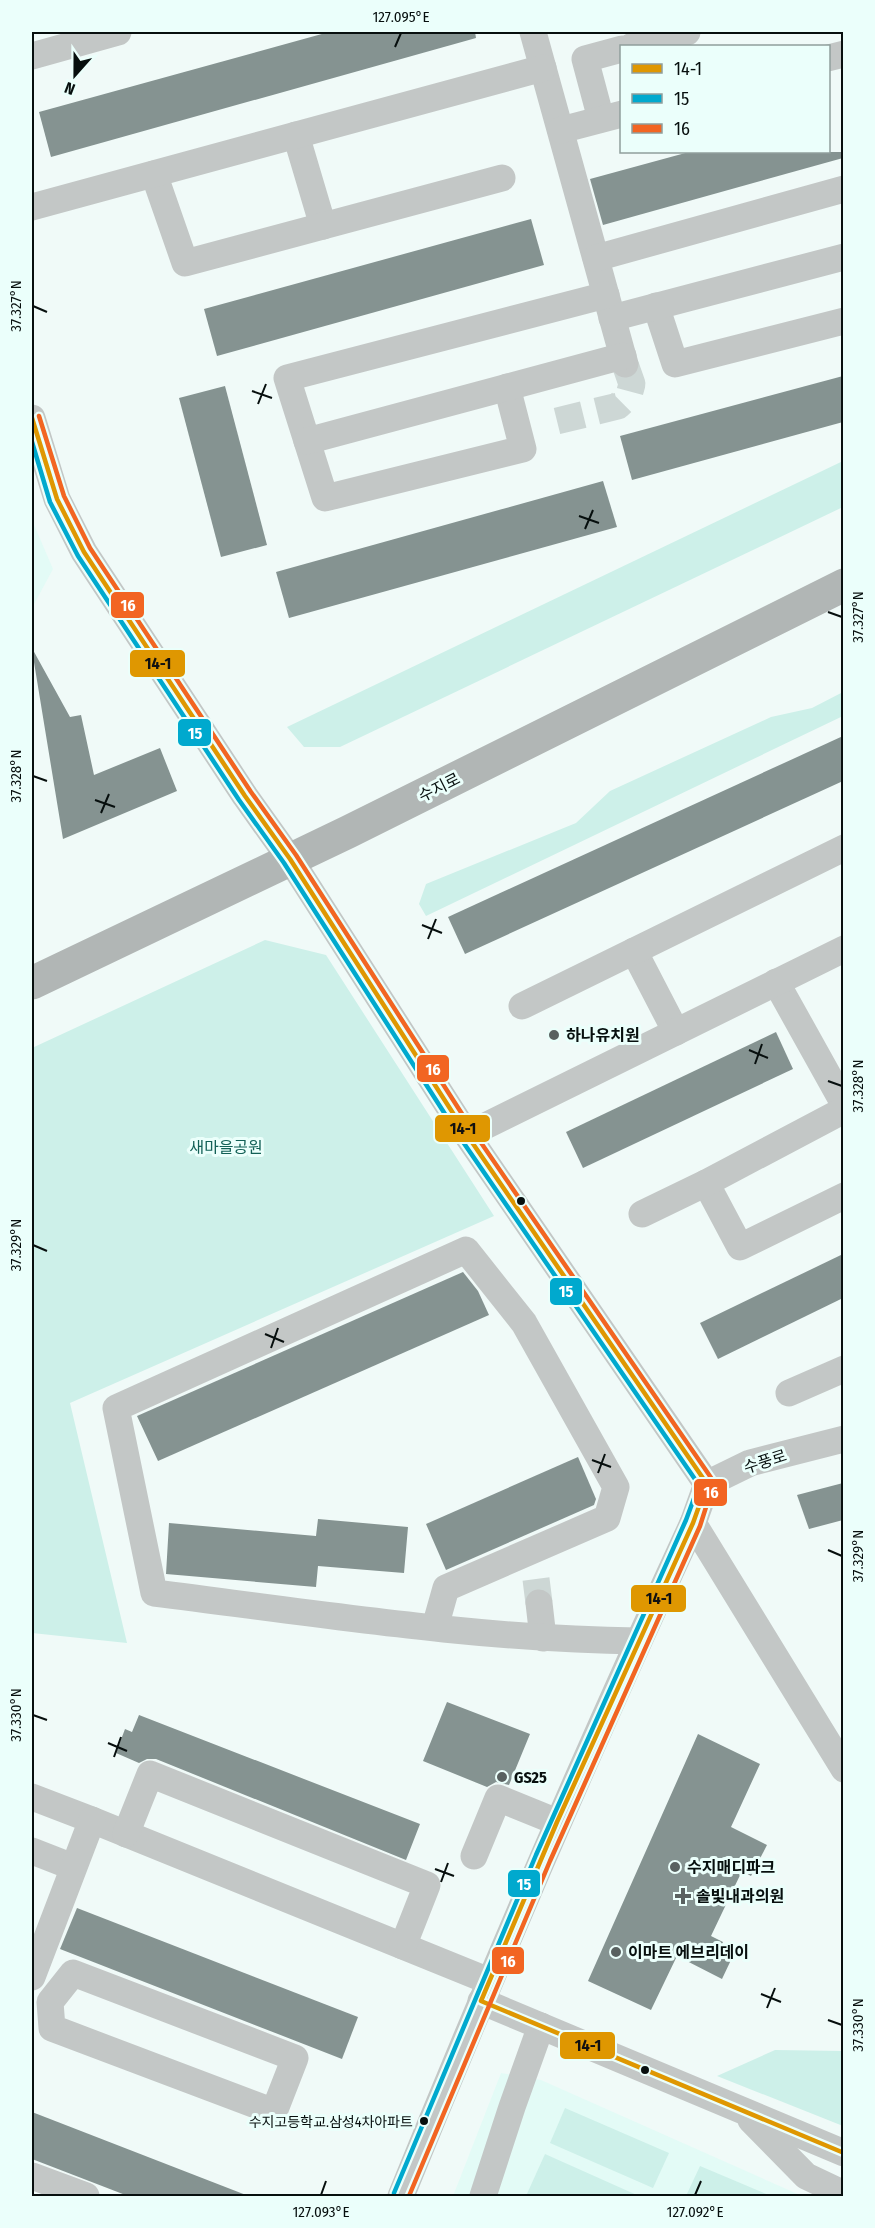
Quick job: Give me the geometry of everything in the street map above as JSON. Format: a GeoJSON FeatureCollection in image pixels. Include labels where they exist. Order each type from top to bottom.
{"type":"FeatureCollection","features":[{"type":"Feature","properties":{"kind":"main road","name":"수지로"},"geometry":{"type":"LineString","coordinates":[[32,983],[290,859],[843,585]]}},
{"type":"Feature","properties":{"kind":"street"},"geometry":{"type":"LineString","coordinates":[[32,56],[118,32]]}},
{"type":"Feature","properties":{"kind":"street"},"geometry":{"type":"LineString","coordinates":[[307,441],[507,387],[624,360],[533,32]]}},
{"type":"Feature","properties":{"kind":"street"},"geometry":{"type":"LineString","coordinates":[[636,45],[687,32]]}},
{"type":"Feature","properties":{"kind":"street"},"geometry":{"type":"LineString","coordinates":[[561,130],[611,117],[585,59],[620,49]]}},
{"type":"Feature","properties":{"kind":"street"},"geometry":{"type":"LineString","coordinates":[[32,207],[543,68]]}},
{"type":"Feature","properties":{"kind":"street"},"geometry":{"type":"LineString","coordinates":[[296,135],[323,226]]}},
{"type":"Feature","properties":{"kind":"street"},"geometry":{"type":"LineString","coordinates":[[153,174],[185,263],[502,178]]}},
{"type":"Feature","properties":{"kind":"street"},"geometry":{"type":"LineString","coordinates":[[596,258],[843,189]]}},
{"type":"Feature","properties":{"kind":"street"},"geometry":{"type":"LineString","coordinates":[[507,387],[523,449],[325,498],[287,378],[609,306],[656,306],[843,257]]}},
{"type":"Feature","properties":{"kind":"street"},"geometry":{"type":"LineString","coordinates":[[656,306],[675,364],[843,321]]}},
{"type":"Feature","properties":{"kind":"street"},"geometry":{"type":"LineString","coordinates":[[32,418],[57,499],[84,552],[245,796],[290,859],[466,1135],[707,1484],[693,1523],[557,1822],[401,2196]]}},
{"type":"Feature","properties":{"kind":"street"},"geometry":{"type":"LineString","coordinates":[[522,1006],[843,848]]}},
{"type":"Feature","properties":{"kind":"street"},"geometry":{"type":"LineString","coordinates":[[466,1135],[843,949]]}},
{"type":"Feature","properties":{"kind":"street"},"geometry":{"type":"LineString","coordinates":[[634,951],[676,1032]]}},
{"type":"Feature","properties":{"kind":"street"},"geometry":{"type":"LineString","coordinates":[[776,982],[843,1104]]}},
{"type":"Feature","properties":{"kind":"street"},"geometry":{"type":"LineString","coordinates":[[642,1214],[706,1183],[843,1110]]}},
{"type":"Feature","properties":{"kind":"street"},"geometry":{"type":"LineString","coordinates":[[706,1183],[740,1247],[843,1196]]}},
{"type":"Feature","properties":{"kind":"street"},"geometry":{"type":"LineString","coordinates":[[435,1627],[446,1588],[607,1518],[616,1487],[524,1323],[466,1250],[116,1408],[154,1593],[435,1627],[543,1638],[638,1641]]}},
{"type":"Feature","properties":{"kind":"street"},"geometry":{"type":"LineString","coordinates":[[789,1393],[843,1369]]}},
{"type":"Feature","properties":{"kind":"street","name":"수풍로"},"geometry":{"type":"LineString","coordinates":[[707,1484],[750,1463],[843,1439]]}},
{"type":"Feature","properties":{"kind":"street"},"geometry":{"type":"LineString","coordinates":[[693,1523],[843,1769]]}},
{"type":"Feature","properties":{"kind":"street"},"geometry":{"type":"LineString","coordinates":[[539,1603],[543,1638]]}},
{"type":"Feature","properties":{"kind":"street"},"geometry":{"type":"LineString","coordinates":[[126,1834],[150,1774],[416,1880],[427,1885],[403,1946]]}},
{"type":"Feature","properties":{"kind":"street"},"geometry":{"type":"LineString","coordinates":[[32,1797],[403,1946],[485,1991],[541,2026],[843,2153]]}},
{"type":"Feature","properties":{"kind":"street"},"geometry":{"type":"LineString","coordinates":[[474,1856],[498,1798],[557,1822]]}},
{"type":"Feature","properties":{"kind":"street"},"geometry":{"type":"LineString","coordinates":[[32,1977],[92,1820]]}},
{"type":"Feature","properties":{"kind":"street"},"geometry":{"type":"LineString","coordinates":[[32,1851],[73,1867]]}},
{"type":"Feature","properties":{"kind":"street"},"geometry":{"type":"LineString","coordinates":[[73,1973],[295,2058],[274,2112],[52,2028],[41,1999],[73,1973]]}},
{"type":"Feature","properties":{"kind":"street"},"geometry":{"type":"LineString","coordinates":[[483,2196],[541,2026]]}},
{"type":"Feature","properties":{"kind":"street"},"geometry":{"type":"LineString","coordinates":[[742,2110],[806,2176],[843,2194]]}},
{"type":"Feature","properties":{"kind":"street"},"geometry":{"type":"LineString","coordinates":[[32,2175],[86,2196]]}},
{"type":"Feature","properties":{"kind":"shaded area"},"geometry":{"type":"Polygon","coordinates":[[[32,520],[53,569],[32,608],[32,520]]]}},
{"type":"Feature","properties":{"kind":"shaded area"},"geometry":{"type":"Polygon","coordinates":[[[501,2073],[541,2080],[802,2196],[453,2196],[501,2073]]]}},
{"type":"Feature","properties":{"kind":"green space"},"geometry":{"type":"Polygon","coordinates":[[[843,461],[843,507],[340,747],[304,747],[287,727],[843,461]]]}},
{"type":"Feature","properties":{"kind":"green space"},"geometry":{"type":"Polygon","coordinates":[[[843,692],[843,716],[426,916],[419,904],[426,884],[576,823],[610,791],[771,717],[812,708],[843,692]]]}},
{"type":"Feature","properties":{"kind":"green space","name":"새마을공원"},"geometry":{"type":"Polygon","coordinates":[[[265,940],[326,955],[494,1216],[70,1403],[127,1643],[32,1633],[32,1048],[265,940]]]}},
{"type":"Feature","properties":{"kind":"green space"},"geometry":{"type":"Polygon","coordinates":[[[775,2050],[843,2051],[843,2126],[717,2076],[775,2050]]]}},
{"type":"Feature","properties":{"kind":"green space"},"geometry":{"type":"Polygon","coordinates":[[[565,2108],[669,2153],[653,2188],[550,2143],[565,2108]]]}},
{"type":"Feature","properties":{"kind":"green space"},"geometry":{"type":"Polygon","coordinates":[[[545,2154],[639,2196],[526,2196],[545,2154]]]}},
{"type":"Feature","properties":{"kind":"green space"},"geometry":{"type":"Polygon","coordinates":[[[700,2166],[771,2196],[686,2196],[700,2166]]]}},
{"type":"Feature","properties":{"kind":"building"},"geometry":{"type":"Polygon","coordinates":[[[329,32],[475,32],[476,38],[51,157],[39,112],[329,32]]]}},
{"type":"Feature","properties":{"kind":"building"},"geometry":{"type":"Polygon","coordinates":[[[843,152],[843,158],[603,225],[590,179],[685,153],[843,152]]]}},
{"type":"Feature","properties":{"kind":"building"},"geometry":{"type":"Polygon","coordinates":[[[531,219],[544,265],[217,356],[204,309],[531,219]]]}},
{"type":"Feature","properties":{"kind":"building"},"geometry":{"type":"Polygon","coordinates":[[[843,376],[843,422],[632,480],[620,436],[843,376]]]}},
{"type":"Feature","properties":{"kind":"building"},"geometry":{"type":"Polygon","coordinates":[[[225,386],[267,545],[221,557],[179,398],[225,386]]]}},
{"type":"Feature","properties":{"kind":"building"},"geometry":{"type":"Polygon","coordinates":[[[603,481],[617,527],[289,618],[276,572],[603,481]]]}},
{"type":"Feature","properties":{"kind":"building"},"geometry":{"type":"Polygon","coordinates":[[[32,650],[70,717],[81,715],[94,775],[160,748],[177,791],[63,839],[32,650]]]}},
{"type":"Feature","properties":{"kind":"building"},"geometry":{"type":"Polygon","coordinates":[[[843,736],[843,781],[465,954],[448,917],[843,736]]]}},
{"type":"Feature","properties":{"kind":"building"},"geometry":{"type":"Polygon","coordinates":[[[776,1032],[793,1069],[583,1168],[566,1132],[776,1032]]]}},
{"type":"Feature","properties":{"kind":"building"},"geometry":{"type":"Polygon","coordinates":[[[843,1254],[843,1298],[718,1359],[700,1323],[843,1254]]]}},
{"type":"Feature","properties":{"kind":"building"},"geometry":{"type":"Polygon","coordinates":[[[463,1272],[478,1291],[489,1315],[158,1461],[137,1416],[463,1272]]]}},
{"type":"Feature","properties":{"kind":"building"},"geometry":{"type":"Polygon","coordinates":[[[578,1457],[596,1499],[594,1505],[446,1570],[426,1524],[578,1457]]]}},
{"type":"Feature","properties":{"kind":"building"},"geometry":{"type":"Polygon","coordinates":[[[843,1483],[843,1520],[809,1529],[797,1495],[843,1483]]]}},
{"type":"Feature","properties":{"kind":"building"},"geometry":{"type":"Polygon","coordinates":[[[318,1519],[408,1527],[404,1573],[318,1566],[316,1587],[166,1574],[169,1523],[316,1536],[318,1519]]]}},
{"type":"Feature","properties":{"kind":"building"},"geometry":{"type":"Polygon","coordinates":[[[447,1702],[530,1734],[509,1785],[496,1782],[487,1787],[423,1761],[447,1702]]]}},
{"type":"Feature","properties":{"kind":"building"},"geometry":{"type":"Polygon","coordinates":[[[139,1715],[420,1824],[406,1860],[156,1759],[147,1759],[139,1763],[116,1753],[125,1729],[132,1732],[139,1715]]]}},
{"type":"Feature","properties":{"kind":"building","name":"수지매디파크"},"geometry":{"type":"Polygon","coordinates":[[[698,1734],[760,1764],[731,1827],[767,1845],[751,1876],[742,1871],[711,1936],[723,1942],[718,1954],[731,1960],[722,1979],[677,1956],[651,2010],[588,1981],[698,1734]]]}},
{"type":"Feature","properties":{"kind":"building"},"geometry":{"type":"Polygon","coordinates":[[[77,1908],[358,2017],[342,2059],[60,1949],[77,1908]]]}},
{"type":"Feature","properties":{"kind":"building"},"geometry":{"type":"Polygon","coordinates":[[[32,2112],[246,2196],[128,2196],[32,2159],[32,2112]]]}},
{"type":"Feature","properties":{"kind":"tunnel"},"geometry":{"type":"LineString","coordinates":[[557,421],[618,406],[629,395],[632,384],[625,364]]}},
{"type":"Feature","properties":{"kind":"tunnel"},"geometry":{"type":"LineString","coordinates":[[536,1579],[539,1603]]}},
{"type":"Feature","properties":{"kind":"transit line","name":"16"},"geometry":{"type":"LineString","coordinates":[[39,416],[64,496],[90,548],[251,792],[296,855],[473,1131],[714,1482],[700,1526],[550,1861],[409,2196]]}},
{"type":"Feature","properties":{"kind":"transit line","name":"14-1"},"geometry":{"type":"LineString","coordinates":[[32,418],[57,499],[84,552],[245,796],[290,859],[467,1135],[707,1484],[693,1523],[557,1822],[481,2001],[844,2153]]}},
{"type":"Feature","properties":{"kind":"transit line","name":"15"},"geometry":{"type":"LineString","coordinates":[[32,442],[50,502],[78,556],[239,800],[284,863],[461,1139],[699,1485],[686,1520],[536,1855],[394,2193]]}},
{"type":"Feature","properties":{"kind":"place","name":"하나유치원"},"geometry":{"type":"Point","coordinates":[554,1035]}},
{"type":"Feature","properties":{"kind":"place","name":"GS25"},"geometry":{"type":"Point","coordinates":[502,1777]}},
{"type":"Feature","properties":{"kind":"place","name":"수지매디파크"},"geometry":{"type":"Point","coordinates":[675,1867]}},
{"type":"Feature","properties":{"kind":"place","name":"솔빛내과의원"},"geometry":{"type":"Point","coordinates":[683,1896]}},
{"type":"Feature","properties":{"kind":"place","name":"이마트 에브리데이"},"geometry":{"type":"Point","coordinates":[616,1952]}},
{"type":"Feature","properties":{"kind":"place","name":"수지고등학교.삼성4차아파트"},"geometry":{"type":"Point","coordinates":[424,2121]}}]}
